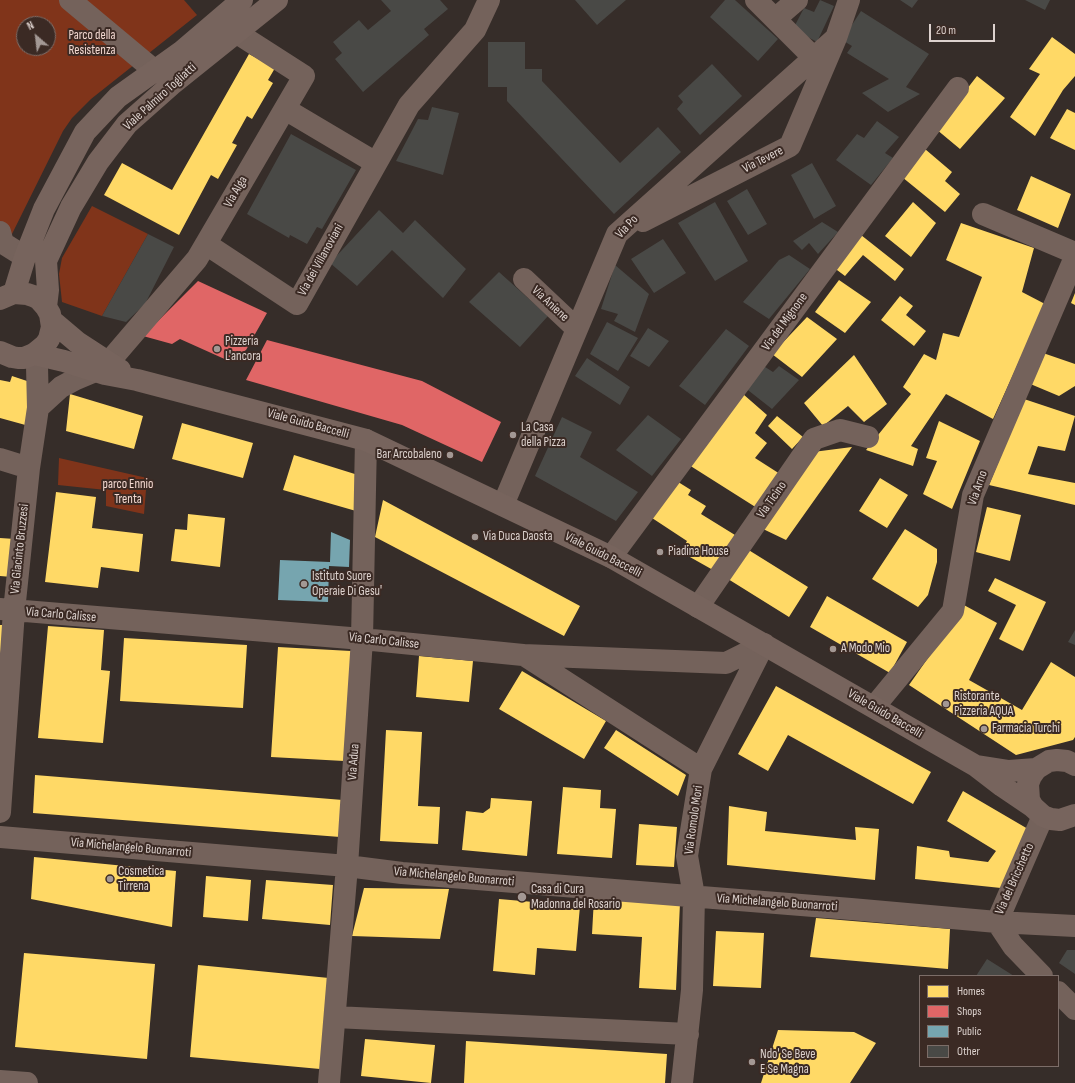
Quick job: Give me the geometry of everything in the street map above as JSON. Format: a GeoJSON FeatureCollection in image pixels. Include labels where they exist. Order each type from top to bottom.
{"type":"FeatureCollection","features":[{"type":"Feature","properties":{"kind":"main road","name":"Viale Palmiro Togliatti"},"geometry":{"type":"LineString","coordinates":[[7,296],[25,257],[44,209],[85,132],[118,97],[181,52],[242,0]]}},
{"type":"Feature","properties":{"kind":"main road","name":"Viale Palmiro Togliatti"},"geometry":{"type":"LineString","coordinates":[[49,314],[46,261],[71,207],[98,162],[127,124],[171,85],[277,0]]}},
{"type":"Feature","properties":{"kind":"main road","name":"Viale Guido Baccelli"},"geometry":{"type":"LineString","coordinates":[[7,296],[28,294],[39,299],[49,314],[102,367]]}},
{"type":"Feature","properties":{"kind":"main road"},"geometry":{"type":"LineString","coordinates":[[34,354],[40,350],[49,339],[51,333],[49,314]]}},
{"type":"Feature","properties":{"kind":"main road","name":"Viale Guido Baccelli"},"geometry":{"type":"LineString","coordinates":[[0,352],[18,358],[24,358],[34,354],[64,361],[102,367],[137,380],[366,440],[611,557],[976,766],[1051,820],[1072,820]]}},
{"type":"Feature","properties":{"kind":"main road","name":"Viale Guido Baccelli"},"geometry":{"type":"LineString","coordinates":[[976,766],[1009,770],[1036,769],[1049,761],[1072,759]]}},
{"type":"Feature","properties":{"kind":"main road"},"geometry":{"type":"LineString","coordinates":[[1036,769],[1028,784],[1029,800],[1038,812]]}},
{"type":"Feature","properties":{"kind":"street"},"geometry":{"type":"LineString","coordinates":[[70,0],[155,71]]}},
{"type":"Feature","properties":{"kind":"street","name":"Via dei Villanoviani"},"geometry":{"type":"LineString","coordinates":[[206,244],[297,304],[409,106],[475,30],[489,0]]}},
{"type":"Feature","properties":{"kind":"street"},"geometry":{"type":"LineString","coordinates":[[756,0],[814,58]]}},
{"type":"Feature","properties":{"kind":"street"},"geometry":{"type":"LineString","coordinates":[[775,19],[797,0]]}},
{"type":"Feature","properties":{"kind":"street","name":"Via Tevere"},"geometry":{"type":"LineString","coordinates":[[617,234],[790,146],[836,38],[849,0]]}},
{"type":"Feature","properties":{"kind":"street","name":"Via Alga"},"geometry":{"type":"LineString","coordinates":[[102,367],[197,259],[304,76],[237,33]]}},
{"type":"Feature","properties":{"kind":"street","name":"Via Po"},"geometry":{"type":"LineString","coordinates":[[503,505],[617,234],[836,38]]}},
{"type":"Feature","properties":{"kind":"street","name":"Via del Mignone"},"geometry":{"type":"LineString","coordinates":[[611,557],[958,88]]}},
{"type":"Feature","properties":{"kind":"street"},"geometry":{"type":"LineString","coordinates":[[285,109],[376,163]]}},
{"type":"Feature","properties":{"kind":"street"},"geometry":{"type":"LineString","coordinates":[[983,214],[1075,253]]}},
{"type":"Feature","properties":{"kind":"street"},"geometry":{"type":"LineString","coordinates":[[0,232],[3,243],[25,257]]}},
{"type":"Feature","properties":{"kind":"street","name":"Via Arno"},"geometry":{"type":"LineString","coordinates":[[874,707],[953,611],[973,495],[1075,257]]}},
{"type":"Feature","properties":{"kind":"street","name":"Via Aniene"},"geometry":{"type":"LineString","coordinates":[[524,279],[577,329]]}},
{"type":"Feature","properties":{"kind":"street","name":"Via Giacinto Bruzzesi"},"geometry":{"type":"LineString","coordinates":[[0,812],[7,610],[38,408],[37,366],[34,354]]}},
{"type":"Feature","properties":{"kind":"street"},"geometry":{"type":"LineString","coordinates":[[38,408],[61,388],[102,367]]}},
{"type":"Feature","properties":{"kind":"street","name":"Via Ticino"},"geometry":{"type":"LineString","coordinates":[[698,607],[814,439],[840,430],[868,437]]}},
{"type":"Feature","properties":{"kind":"street","name":"Via Adua"},"geometry":{"type":"LineString","coordinates":[[329,1083],[347,866],[362,639],[366,440]]}},
{"type":"Feature","properties":{"kind":"street"},"geometry":{"type":"LineString","coordinates":[[0,459],[29,468]]}},
{"type":"Feature","properties":{"kind":"street","name":"Via Carlo Calisse"},"geometry":{"type":"LineString","coordinates":[[7,610],[362,639],[524,655],[726,663],[764,644]]}},
{"type":"Feature","properties":{"kind":"street","name":"Via Romolo Mori"},"geometry":{"type":"LineString","coordinates":[[682,1083],[692,990],[694,896],[687,856],[701,769],[764,644]]}},
{"type":"Feature","properties":{"kind":"street"},"geometry":{"type":"LineString","coordinates":[[524,655],[701,769]]}},
{"type":"Feature","properties":{"kind":"street","name":"Via del Bricchetto"},"geometry":{"type":"LineString","coordinates":[[1038,812],[997,922],[1013,946],[1041,975]]}},
{"type":"Feature","properties":{"kind":"street","name":"Via Michelangelo Buonarroti"},"geometry":{"type":"LineString","coordinates":[[0,837],[347,866],[402,873],[997,922],[1075,926]]}},
{"type":"Feature","properties":{"kind":"street"},"geometry":{"type":"LineString","coordinates":[[1059,993],[1075,1009]]}},
{"type":"Feature","properties":{"kind":"street"},"geometry":{"type":"LineString","coordinates":[[335,1017],[688,1034]]}},
{"type":"Feature","properties":{"kind":"street"},"geometry":{"type":"LineString","coordinates":[[0,1081],[27,1083]]}},
{"type":"Feature","properties":{"kind":"green space","name":"Parco della Resistenza"},"geometry":{"type":"Polygon","coordinates":[[[0,0],[184,0],[197,15],[91,99],[72,118],[63,131],[12,234],[0,236],[0,0]]]}},
{"type":"Feature","properties":{"kind":"green space"},"geometry":{"type":"Polygon","coordinates":[[[92,206],[148,234],[102,316],[62,302],[59,274],[62,258],[92,206]]]}},
{"type":"Feature","properties":{"kind":"green space","name":"parco Ennio Trenta"},"geometry":{"type":"Polygon","coordinates":[[[59,458],[147,478],[144,514],[106,506],[106,490],[58,485],[59,458]]]}},
{"type":"Feature","properties":{"kind":"building: Homes"},"geometry":{"type":"Polygon","coordinates":[[[1052,37],[1075,54],[1075,76],[1063,90],[1035,136],[1010,117],[1040,74],[1029,69],[1052,37]]]}},
{"type":"Feature","properties":{"kind":"building: Homes"},"geometry":{"type":"Polygon","coordinates":[[[249,54],[275,68],[268,80],[273,83],[252,119],[247,116],[232,143],[237,145],[218,179],[211,175],[179,235],[104,195],[122,163],[172,190],[249,54]]]}},
{"type":"Feature","properties":{"kind":"building: Homes"},"geometry":{"type":"Polygon","coordinates":[[[977,76],[1005,98],[960,149],[936,129],[977,76]]]}},
{"type":"Feature","properties":{"kind":"building: Homes"},"geometry":{"type":"Polygon","coordinates":[[[1067,109],[1075,113],[1075,150],[1050,138],[1067,109]]]}},
{"type":"Feature","properties":{"kind":"building: Homes"},"geometry":{"type":"Polygon","coordinates":[[[925,149],[952,172],[945,181],[960,194],[945,212],[902,177],[925,149]]]}},
{"type":"Feature","properties":{"kind":"building: Homes"},"geometry":{"type":"Polygon","coordinates":[[[1031,176],[1071,194],[1058,228],[1017,210],[1031,176]]]}},
{"type":"Feature","properties":{"kind":"building: Homes"},"geometry":{"type":"Polygon","coordinates":[[[913,202],[936,223],[911,257],[885,236],[913,202]]]}},
{"type":"Feature","properties":{"kind":"building: Homes"},"geometry":{"type":"Polygon","coordinates":[[[961,223],[1034,248],[1022,292],[1045,304],[993,419],[946,394],[911,446],[918,449],[913,466],[866,450],[911,394],[903,387],[924,354],[936,360],[943,333],[959,337],[982,277],[946,260],[961,223]]]}},
{"type":"Feature","properties":{"kind":"building: Homes"},"geometry":{"type":"Polygon","coordinates":[[[861,235],[904,269],[895,281],[863,255],[845,276],[833,267],[861,235]]]}},
{"type":"Feature","properties":{"kind":"building: Homes"},"geometry":{"type":"Polygon","coordinates":[[[839,280],[871,302],[845,333],[815,312],[839,280]]]}},
{"type":"Feature","properties":{"kind":"building: Homes"},"geometry":{"type":"Polygon","coordinates":[[[1075,293],[1075,305],[1071,303],[1075,293]]]}},
{"type":"Feature","properties":{"kind":"building: Homes"},"geometry":{"type":"Polygon","coordinates":[[[900,296],[913,306],[906,315],[926,331],[914,346],[881,320],[900,296]]]}},
{"type":"Feature","properties":{"kind":"building: Homes"},"geometry":{"type":"Polygon","coordinates":[[[807,317],[837,339],[802,377],[772,354],[807,317]]]}},
{"type":"Feature","properties":{"kind":"building: Homes"},"geometry":{"type":"Polygon","coordinates":[[[1043,353],[1075,364],[1075,386],[1059,396],[1028,383],[1043,353]]]}},
{"type":"Feature","properties":{"kind":"building: Homes"},"geometry":{"type":"Polygon","coordinates":[[[854,355],[887,404],[864,422],[848,406],[823,426],[804,403],[854,355]]]}},
{"type":"Feature","properties":{"kind":"building: Homes"},"geometry":{"type":"Polygon","coordinates":[[[12,376],[30,382],[29,426],[0,418],[0,380],[10,382],[12,376]]]}},
{"type":"Feature","properties":{"kind":"building: Homes"},"geometry":{"type":"Polygon","coordinates":[[[70,394],[143,416],[134,449],[66,431],[70,394]]]}},
{"type":"Feature","properties":{"kind":"building: Homes"},"geometry":{"type":"Polygon","coordinates":[[[743,394],[767,415],[755,433],[767,443],[755,458],[780,474],[757,508],[689,465],[743,394]]]}},
{"type":"Feature","properties":{"kind":"building: Homes"},"geometry":{"type":"Polygon","coordinates":[[[1024,399],[1075,416],[1065,451],[1038,446],[1028,474],[1075,483],[1075,505],[989,485],[1024,399]]]}},
{"type":"Feature","properties":{"kind":"building: Homes"},"geometry":{"type":"Polygon","coordinates":[[[777,416],[803,437],[792,449],[768,426],[777,416]]]}},
{"type":"Feature","properties":{"kind":"building: Homes"},"geometry":{"type":"Polygon","coordinates":[[[939,421],[980,441],[952,509],[923,494],[937,461],[926,458],[939,421]]]}},
{"type":"Feature","properties":{"kind":"building: Homes"},"geometry":{"type":"Polygon","coordinates":[[[182,423],[253,443],[243,478],[172,459],[182,423]]]}},
{"type":"Feature","properties":{"kind":"building: Homes"},"geometry":{"type":"Polygon","coordinates":[[[852,447],[786,540],[761,528],[813,452],[852,447]]]}},
{"type":"Feature","properties":{"kind":"building: Homes"},"geometry":{"type":"Polygon","coordinates":[[[294,455],[358,475],[356,511],[283,490],[294,455]]]}},
{"type":"Feature","properties":{"kind":"building: Homes"},"geometry":{"type":"Polygon","coordinates":[[[880,478],[908,495],[887,528],[859,511],[880,478]]]}},
{"type":"Feature","properties":{"kind":"building: Homes"},"geometry":{"type":"Polygon","coordinates":[[[675,480],[691,490],[688,495],[706,506],[701,514],[735,535],[713,570],[681,552],[687,541],[649,516],[675,480]]]}},
{"type":"Feature","properties":{"kind":"building: Homes"},"geometry":{"type":"Polygon","coordinates":[[[56,492],[96,497],[92,528],[143,534],[139,572],[101,567],[98,588],[45,582],[56,492]]]}},
{"type":"Feature","properties":{"kind":"building: Homes"},"geometry":{"type":"Polygon","coordinates":[[[383,500],[580,606],[564,636],[375,537],[383,500]]]}},
{"type":"Feature","properties":{"kind":"building: Homes"},"geometry":{"type":"Polygon","coordinates":[[[987,507],[1021,515],[1010,561],[976,552],[987,507]]]}},
{"type":"Feature","properties":{"kind":"building: Homes"},"geometry":{"type":"Polygon","coordinates":[[[188,514],[225,518],[220,567],[171,561],[175,529],[187,530],[188,514]]]}},
{"type":"Feature","properties":{"kind":"building: Homes"},"geometry":{"type":"Polygon","coordinates":[[[905,529],[937,549],[937,562],[928,595],[918,607],[872,579],[905,529]]]}},
{"type":"Feature","properties":{"kind":"building: Homes"},"geometry":{"type":"Polygon","coordinates":[[[0,538],[15,539],[12,577],[0,576],[0,538]]]}},
{"type":"Feature","properties":{"kind":"building: Homes"},"geometry":{"type":"Polygon","coordinates":[[[747,549],[808,587],[789,617],[728,579],[747,549]]]}},
{"type":"Feature","properties":{"kind":"building: Homes"},"geometry":{"type":"Polygon","coordinates":[[[995,578],[1046,602],[1023,651],[999,639],[1016,605],[988,591],[995,578]]]}},
{"type":"Feature","properties":{"kind":"building: Homes"},"geometry":{"type":"Polygon","coordinates":[[[827,596],[907,642],[890,673],[810,627],[827,596]]]}},
{"type":"Feature","properties":{"kind":"building: Homes"},"geometry":{"type":"Polygon","coordinates":[[[962,604],[997,623],[969,680],[1022,710],[1051,662],[1075,677],[1075,737],[1073,740],[1016,755],[909,685],[954,621],[962,604]]]}},
{"type":"Feature","properties":{"kind":"building: Homes"},"geometry":{"type":"Polygon","coordinates":[[[0,625],[3,625],[0,663],[0,625]]]}},
{"type":"Feature","properties":{"kind":"building: Homes"},"geometry":{"type":"Polygon","coordinates":[[[48,626],[104,630],[101,670],[110,671],[103,743],[38,738],[48,626]]]}},
{"type":"Feature","properties":{"kind":"building: Homes"},"geometry":{"type":"Polygon","coordinates":[[[124,638],[247,645],[243,708],[120,701],[124,638]]]}},
{"type":"Feature","properties":{"kind":"building: Homes"},"geometry":{"type":"Polygon","coordinates":[[[278,647],[351,651],[344,761],[271,757],[278,647]]]}},
{"type":"Feature","properties":{"kind":"building: Homes"},"geometry":{"type":"Polygon","coordinates":[[[419,656],[473,661],[469,702],[416,697],[419,656]]]}},
{"type":"Feature","properties":{"kind":"building: Homes"},"geometry":{"type":"Polygon","coordinates":[[[522,671],[606,721],[584,759],[499,709],[522,671]]]}},
{"type":"Feature","properties":{"kind":"building: Homes"},"geometry":{"type":"Polygon","coordinates":[[[776,686],[931,772],[913,804],[788,735],[768,771],[738,754],[776,686]]]}},
{"type":"Feature","properties":{"kind":"building: Homes"},"geometry":{"type":"Polygon","coordinates":[[[386,730],[422,732],[418,806],[440,807],[438,844],[380,841],[386,730]]]}},
{"type":"Feature","properties":{"kind":"building: Homes"},"geometry":{"type":"Polygon","coordinates":[[[616,730],[686,775],[678,796],[604,748],[616,730]]]}},
{"type":"Feature","properties":{"kind":"building: Homes"},"geometry":{"type":"Polygon","coordinates":[[[35,775],[343,800],[340,837],[33,813],[35,775]]]}},
{"type":"Feature","properties":{"kind":"building: Homes"},"geometry":{"type":"Polygon","coordinates":[[[563,787],[601,790],[600,808],[616,809],[612,858],[557,854],[563,787]]]}},
{"type":"Feature","properties":{"kind":"building: Homes"},"geometry":{"type":"Polygon","coordinates":[[[963,791],[1028,829],[1001,888],[915,879],[917,846],[949,851],[950,857],[988,862],[996,851],[947,821],[963,791]]]}},
{"type":"Feature","properties":{"kind":"building: Homes"},"geometry":{"type":"Polygon","coordinates":[[[491,798],[532,801],[527,856],[462,850],[466,811],[483,813],[490,808],[491,798]]]}},
{"type":"Feature","properties":{"kind":"building: Homes"},"geometry":{"type":"Polygon","coordinates":[[[729,806],[767,812],[765,831],[856,840],[855,827],[879,829],[875,880],[727,865],[729,806]]]}},
{"type":"Feature","properties":{"kind":"building: Homes"},"geometry":{"type":"Polygon","coordinates":[[[639,824],[677,827],[674,867],[636,865],[639,824]]]}},
{"type":"Feature","properties":{"kind":"building: Homes"},"geometry":{"type":"Polygon","coordinates":[[[34,857],[176,871],[172,927],[31,899],[34,857]]]}},
{"type":"Feature","properties":{"kind":"building: Homes"},"geometry":{"type":"Polygon","coordinates":[[[206,876],[251,880],[248,921],[203,917],[206,876]]]}},
{"type":"Feature","properties":{"kind":"building: Homes"},"geometry":{"type":"Polygon","coordinates":[[[266,880],[333,885],[330,925],[262,919],[266,880]]]}},
{"type":"Feature","properties":{"kind":"building: Homes"},"geometry":{"type":"Polygon","coordinates":[[[364,888],[449,889],[440,939],[352,936],[364,888]]]}},
{"type":"Feature","properties":{"kind":"building: Homes"},"geometry":{"type":"Polygon","coordinates":[[[594,898],[680,903],[676,990],[639,988],[642,937],[592,934],[594,898]]]}},
{"type":"Feature","properties":{"kind":"building: Homes"},"geometry":{"type":"Polygon","coordinates":[[[499,899],[580,906],[576,951],[537,948],[535,975],[493,971],[499,899]]]}},
{"type":"Feature","properties":{"kind":"building: Homes"},"geometry":{"type":"Polygon","coordinates":[[[816,918],[950,929],[948,969],[810,957],[816,918]]]}},
{"type":"Feature","properties":{"kind":"building: Homes"},"geometry":{"type":"Polygon","coordinates":[[[716,931],[764,933],[761,988],[713,986],[716,931]]]}},
{"type":"Feature","properties":{"kind":"building: Homes"},"geometry":{"type":"Polygon","coordinates":[[[24,953],[155,964],[147,1059],[15,1047],[24,953]]]}},
{"type":"Feature","properties":{"kind":"building: Homes"},"geometry":{"type":"Polygon","coordinates":[[[198,965],[329,978],[320,1069],[190,1057],[198,965]]]}},
{"type":"Feature","properties":{"kind":"building: Homes"},"geometry":{"type":"Polygon","coordinates":[[[778,1030],[854,1032],[876,1043],[850,1083],[761,1083],[778,1030]]]}},
{"type":"Feature","properties":{"kind":"building: Homes"},"geometry":{"type":"Polygon","coordinates":[[[365,1039],[435,1045],[431,1083],[361,1076],[365,1039]]]}},
{"type":"Feature","properties":{"kind":"building: Homes"},"geometry":{"type":"Polygon","coordinates":[[[466,1041],[667,1054],[665,1083],[464,1083],[466,1041]]]}},
{"type":"Feature","properties":{"kind":"building: Shops"},"geometry":{"type":"Polygon","coordinates":[[[198,281],[267,313],[246,350],[229,361],[180,339],[172,344],[143,336],[198,281]]]}},
{"type":"Feature","properties":{"kind":"building: Shops"},"geometry":{"type":"Polygon","coordinates":[[[267,340],[422,381],[501,422],[482,462],[402,425],[246,380],[267,340]]]}},
{"type":"Feature","properties":{"kind":"building: Public","name":"Istituto Suore Operaie Di Gesu'"},"geometry":{"type":"Polygon","coordinates":[[[331,532],[350,540],[349,567],[329,566],[328,602],[278,600],[280,560],[330,562],[331,532]]]}},
{"type":"Feature","properties":{"kind":"building: Other"},"geometry":{"type":"Polygon","coordinates":[[[381,0],[440,0],[448,9],[424,29],[429,35],[363,92],[335,59],[342,53],[333,42],[359,20],[368,30],[391,11],[381,0]]]}},
{"type":"Feature","properties":{"kind":"building: Other"},"geometry":{"type":"Polygon","coordinates":[[[575,0],[626,0],[597,25],[575,0]]]}},
{"type":"Feature","properties":{"kind":"building: Other"},"geometry":{"type":"Polygon","coordinates":[[[725,0],[735,0],[778,39],[758,61],[710,17],[725,0]]]}},
{"type":"Feature","properties":{"kind":"building: Other"},"geometry":{"type":"Polygon","coordinates":[[[820,0],[834,6],[817,42],[793,29],[804,8],[814,12],[820,0]]]}},
{"type":"Feature","properties":{"kind":"building: Other"},"geometry":{"type":"Polygon","coordinates":[[[900,0],[918,0],[912,8],[900,0]]]}},
{"type":"Feature","properties":{"kind":"building: Other"},"geometry":{"type":"Polygon","coordinates":[[[1025,0],[1050,0],[1045,10],[1025,0]]]}},
{"type":"Feature","properties":{"kind":"building: Other"},"geometry":{"type":"Polygon","coordinates":[[[861,11],[929,54],[906,87],[920,94],[888,112],[862,93],[889,79],[847,53],[852,46],[842,40],[861,11]]]}},
{"type":"Feature","properties":{"kind":"building: Other"},"geometry":{"type":"Polygon","coordinates":[[[488,42],[525,42],[525,69],[542,69],[542,81],[620,163],[658,127],[681,152],[614,214],[507,101],[507,87],[488,87],[488,42]]]}},
{"type":"Feature","properties":{"kind":"building: Other"},"geometry":{"type":"Polygon","coordinates":[[[712,64],[742,96],[700,135],[677,109],[683,102],[678,96],[712,64]]]}},
{"type":"Feature","properties":{"kind":"building: Other"},"geometry":{"type":"Polygon","coordinates":[[[432,107],[459,113],[443,175],[396,161],[418,119],[428,120],[432,107]]]}},
{"type":"Feature","properties":{"kind":"building: Other"},"geometry":{"type":"Polygon","coordinates":[[[877,121],[899,137],[885,153],[893,158],[871,185],[836,160],[857,134],[864,138],[877,121]]]}},
{"type":"Feature","properties":{"kind":"building: Other"},"geometry":{"type":"Polygon","coordinates":[[[291,134],[356,170],[322,229],[317,227],[307,244],[290,235],[289,238],[247,214],[291,134]]]}},
{"type":"Feature","properties":{"kind":"building: Other"},"geometry":{"type":"Polygon","coordinates":[[[812,163],[836,206],[814,219],[791,175],[812,163]]]}},
{"type":"Feature","properties":{"kind":"building: Other"},"geometry":{"type":"Polygon","coordinates":[[[747,189],[767,224],[748,235],[727,201],[747,189]]]}},
{"type":"Feature","properties":{"kind":"building: Other"},"geometry":{"type":"Polygon","coordinates":[[[715,202],[748,261],[715,281],[678,223],[715,202]]]}},
{"type":"Feature","properties":{"kind":"building: Other"},"geometry":{"type":"Polygon","coordinates":[[[379,210],[403,233],[415,220],[466,269],[443,298],[392,250],[357,286],[330,263],[379,210]]]}},
{"type":"Feature","properties":{"kind":"building: Other"},"geometry":{"type":"Polygon","coordinates":[[[822,222],[838,232],[818,254],[809,243],[802,250],[793,241],[822,222]]]}},
{"type":"Feature","properties":{"kind":"building: Other"},"geometry":{"type":"Polygon","coordinates":[[[148,234],[174,247],[145,304],[126,322],[102,316],[148,234]]]}},
{"type":"Feature","properties":{"kind":"building: Other"},"geometry":{"type":"Polygon","coordinates":[[[663,239],[686,273],[654,293],[631,259],[663,239]]]}},
{"type":"Feature","properties":{"kind":"building: Other"},"geometry":{"type":"Polygon","coordinates":[[[789,255],[810,269],[769,319],[743,302],[779,260],[789,255]]]}},
{"type":"Feature","properties":{"kind":"building: Other"},"geometry":{"type":"Polygon","coordinates":[[[615,265],[649,294],[635,332],[614,321],[618,314],[601,309],[615,265]]]}},
{"type":"Feature","properties":{"kind":"building: Other"},"geometry":{"type":"Polygon","coordinates":[[[499,272],[548,316],[520,347],[469,302],[499,272]]]}},
{"type":"Feature","properties":{"kind":"building: Other"},"geometry":{"type":"Polygon","coordinates":[[[607,322],[638,338],[618,371],[590,354],[607,322]]]}},
{"type":"Feature","properties":{"kind":"building: Other"},"geometry":{"type":"Polygon","coordinates":[[[648,328],[669,341],[649,367],[630,356],[648,328]]]}},
{"type":"Feature","properties":{"kind":"building: Other"},"geometry":{"type":"Polygon","coordinates":[[[726,329],[749,346],[705,405],[679,386],[726,329]]]}},
{"type":"Feature","properties":{"kind":"building: Other"},"geometry":{"type":"Polygon","coordinates":[[[587,358],[630,387],[620,405],[575,376],[587,358]]]}},
{"type":"Feature","properties":{"kind":"building: Other"},"geometry":{"type":"Polygon","coordinates":[[[762,365],[773,372],[779,366],[799,380],[772,409],[744,387],[762,365]]]}},
{"type":"Feature","properties":{"kind":"building: Other"},"geometry":{"type":"Polygon","coordinates":[[[648,415],[681,439],[652,476],[616,450],[648,415]]]}},
{"type":"Feature","properties":{"kind":"building: Other"},"geometry":{"type":"Polygon","coordinates":[[[562,417],[592,432],[580,457],[638,492],[616,521],[535,476],[562,417]]]}},
{"type":"Feature","properties":{"kind":"building: Other"},"geometry":{"type":"Polygon","coordinates":[[[1075,630],[1075,645],[1068,642],[1075,630]]]}},
{"type":"Feature","properties":{"kind":"building: Other"},"geometry":{"type":"Polygon","coordinates":[[[1067,950],[1075,950],[1075,974],[1059,963],[1067,950]]]}},
{"type":"Feature","properties":{"kind":"building: Other"},"geometry":{"type":"Polygon","coordinates":[[[987,959],[1012,975],[977,975],[987,959]]]}},
{"type":"Feature","properties":{"kind":"place","name":"Pizzeria L'ancora"},"geometry":{"type":"Point","coordinates":[217,349]}},
{"type":"Feature","properties":{"kind":"place","name":"La Casa della Pizza"},"geometry":{"type":"Point","coordinates":[513,435]}},
{"type":"Feature","properties":{"kind":"place","name":"Bar Arcobaleno"},"geometry":{"type":"Point","coordinates":[450,455]}},
{"type":"Feature","properties":{"kind":"place","name":"Via Duca Daosta"},"geometry":{"type":"Point","coordinates":[475,537]}},
{"type":"Feature","properties":{"kind":"place","name":"Piadina House"},"geometry":{"type":"Point","coordinates":[660,552]}},
{"type":"Feature","properties":{"kind":"place","name":"Istituto Suore Operaie Di Gesu'"},"geometry":{"type":"Point","coordinates":[304,584]}},
{"type":"Feature","properties":{"kind":"place","name":"A Modo Mio"},"geometry":{"type":"Point","coordinates":[833,649]}},
{"type":"Feature","properties":{"kind":"place","name":"Ristorante Pizzeria AQUA"},"geometry":{"type":"Point","coordinates":[946,704]}},
{"type":"Feature","properties":{"kind":"place","name":"Farmacia Turchi"},"geometry":{"type":"Point","coordinates":[984,729]}},
{"type":"Feature","properties":{"kind":"place","name":"Cosmetica Tirrena"},"geometry":{"type":"Point","coordinates":[110,879]}},
{"type":"Feature","properties":{"kind":"place","name":"Casa di Cura Madonna del Rosario"},"geometry":{"type":"Point","coordinates":[522,897]}},
{"type":"Feature","properties":{"kind":"place","name":"Ndo' Se Beve E Se Magna"},"geometry":{"type":"Point","coordinates":[752,1062]}}]}
